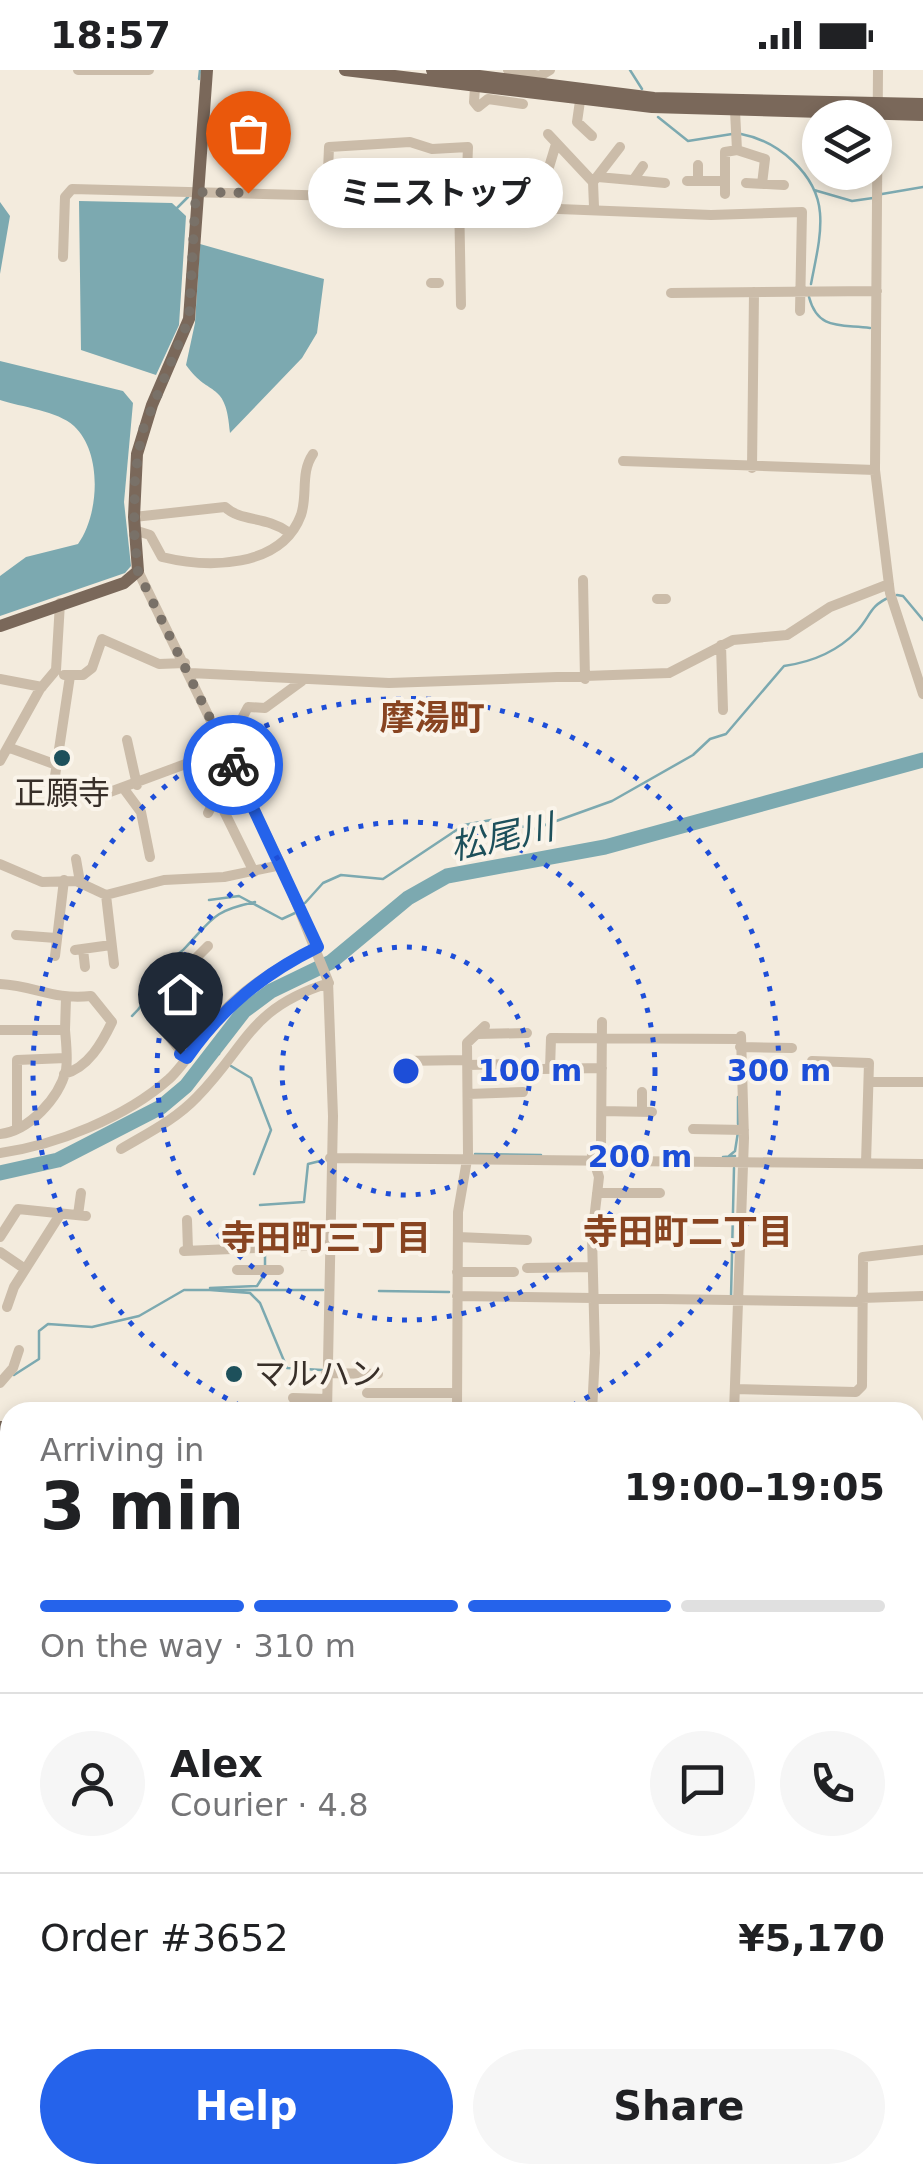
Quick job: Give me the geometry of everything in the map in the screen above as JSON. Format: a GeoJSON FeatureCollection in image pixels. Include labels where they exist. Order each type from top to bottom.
{"type":"FeatureCollection","features":[{"type":"Feature","properties":{"kind":"main road"},"geometry":{"type":"LineString","coordinates":[[0,626],[124,582],[138,572],[134,524],[142,432],[189,319],[208,70]]}},
{"type":"Feature","properties":{"kind":"main road"},"geometry":{"type":"LineString","coordinates":[[345,70],[476,78],[654,98],[802,105]]}},
{"type":"Feature","properties":{"kind":"main road"},"geometry":{"type":"LineString","coordinates":[[432,70],[580,101],[735,111],[802,110]]}},
{"type":"Feature","properties":{"kind":"main road"},"geometry":{"type":"LineString","coordinates":[[892,107],[923,104]]}},
{"type":"Feature","properties":{"kind":"main road"},"geometry":{"type":"LineString","coordinates":[[892,110],[923,115]]}},
{"type":"Feature","properties":{"kind":"street"},"geometry":{"type":"LineString","coordinates":[[78,70],[149,70]]}},
{"type":"Feature","properties":{"kind":"street"},"geometry":{"type":"LineString","coordinates":[[508,70],[540,76],[550,70]]}},
{"type":"Feature","properties":{"kind":"street"},"geometry":{"type":"LineString","coordinates":[[878,70],[878,100]]}},
{"type":"Feature","properties":{"kind":"street"},"geometry":{"type":"LineString","coordinates":[[476,78],[474,102],[478,106],[488,100],[523,104]]}},
{"type":"Feature","properties":{"kind":"street"},"geometry":{"type":"LineString","coordinates":[[580,101],[577,122],[592,136]]}},
{"type":"Feature","properties":{"kind":"street"},"geometry":{"type":"LineString","coordinates":[[735,111],[737,150]]}},
{"type":"Feature","properties":{"kind":"street"},"geometry":{"type":"LineString","coordinates":[[546,177],[552,139],[595,180],[665,183]]}},
{"type":"Feature","properties":{"kind":"street"},"geometry":{"type":"LineString","coordinates":[[328,195],[329,147],[410,142],[432,148],[468,147],[462,196],[461,305]]}},
{"type":"Feature","properties":{"kind":"street"},"geometry":{"type":"LineString","coordinates":[[594,207],[595,180],[620,147]]}},
{"type":"Feature","properties":{"kind":"street"},"geometry":{"type":"LineString","coordinates":[[724,194],[725,152],[737,150],[765,158],[762,184]]}},
{"type":"Feature","properties":{"kind":"street"},"geometry":{"type":"LineString","coordinates":[[698,165],[692,181],[724,181]]}},
{"type":"Feature","properties":{"kind":"street"},"geometry":{"type":"LineString","coordinates":[[634,180],[642,166]]}},
{"type":"Feature","properties":{"kind":"street"},"geometry":{"type":"LineString","coordinates":[[746,183],[784,185]]}},
{"type":"Feature","properties":{"kind":"street"},"geometry":{"type":"LineString","coordinates":[[63,257],[65,197],[72,189],[328,195],[412,192],[462,196],[505,207],[594,207],[711,214],[802,212],[800,311]]}},
{"type":"Feature","properties":{"kind":"street"},"geometry":{"type":"LineString","coordinates":[[877,190],[875,470],[890,591],[923,694]]}},
{"type":"Feature","properties":{"kind":"street"},"geometry":{"type":"LineString","coordinates":[[671,293],[876,291]]}},
{"type":"Feature","properties":{"kind":"street"},"geometry":{"type":"LineString","coordinates":[[752,468],[754,292]]}},
{"type":"Feature","properties":{"kind":"street"},"geometry":{"type":"LineString","coordinates":[[134,524],[150,535],[162,557],[197,564],[232,564],[275,547],[302,513],[306,465],[313,454]]}},
{"type":"Feature","properties":{"kind":"street"},"geometry":{"type":"LineString","coordinates":[[622,462],[875,470]]}},
{"type":"Feature","properties":{"kind":"street"},"geometry":{"type":"LineString","coordinates":[[134,524],[224,507],[233,514],[273,521],[288,532]]}},
{"type":"Feature","properties":{"kind":"street"},"geometry":{"type":"LineString","coordinates":[[138,572],[282,865],[318,948],[328,982],[327,1399],[293,1398]]}},
{"type":"Feature","properties":{"kind":"street"},"geometry":{"type":"LineString","coordinates":[[583,580],[584,679]]}},
{"type":"Feature","properties":{"kind":"street"},"geometry":{"type":"LineString","coordinates":[[53,674],[83,675],[92,668],[102,638],[158,664],[302,681],[480,683],[669,673],[721,645],[787,636],[830,606],[890,591]]}},
{"type":"Feature","properties":{"kind":"street"},"geometry":{"type":"LineString","coordinates":[[0,760],[53,674],[60,603]]}},
{"type":"Feature","properties":{"kind":"street"},"geometry":{"type":"LineString","coordinates":[[721,645],[726,695],[723,710]]}},
{"type":"Feature","properties":{"kind":"street"},"geometry":{"type":"LineString","coordinates":[[910,650],[923,650]]}},
{"type":"Feature","properties":{"kind":"street"},"geometry":{"type":"LineString","coordinates":[[70,676],[55,776],[64,788],[91,799],[226,749],[248,706],[265,708],[302,681]]}},
{"type":"Feature","properties":{"kind":"street"},"geometry":{"type":"LineString","coordinates":[[0,679],[42,687]]}},
{"type":"Feature","properties":{"kind":"street"},"geometry":{"type":"LineString","coordinates":[[126,740],[137,785]]}},
{"type":"Feature","properties":{"kind":"street"},"geometry":{"type":"LineString","coordinates":[[10,748],[54,764]]}},
{"type":"Feature","properties":{"kind":"street"},"geometry":{"type":"LineString","coordinates":[[208,813],[216,795],[238,774]]}},
{"type":"Feature","properties":{"kind":"street"},"geometry":{"type":"LineString","coordinates":[[124,789],[140,812],[150,857]]}},
{"type":"Feature","properties":{"kind":"street"},"geometry":{"type":"LineString","coordinates":[[216,795],[254,872]]}},
{"type":"Feature","properties":{"kind":"street"},"geometry":{"type":"LineString","coordinates":[[76,859],[80,882]]}},
{"type":"Feature","properties":{"kind":"street"},"geometry":{"type":"LineString","coordinates":[[0,864],[42,882],[80,882],[106,895],[164,880],[254,872],[282,865]]}},
{"type":"Feature","properties":{"kind":"street"},"geometry":{"type":"LineString","coordinates":[[55,956],[64,880]]}},
{"type":"Feature","properties":{"kind":"street"},"geometry":{"type":"LineString","coordinates":[[106,895],[114,964]]}},
{"type":"Feature","properties":{"kind":"street"},"geometry":{"type":"LineString","coordinates":[[16,935],[56,938]]}},
{"type":"Feature","properties":{"kind":"street"},"geometry":{"type":"LineString","coordinates":[[85,967],[79,950],[111,945]]}},
{"type":"Feature","properties":{"kind":"street"},"geometry":{"type":"LineString","coordinates":[[208,946],[172,983],[198,1001],[214,1022]]}},
{"type":"Feature","properties":{"kind":"street"},"geometry":{"type":"LineString","coordinates":[[0,1153],[34,1146],[110,1115],[158,1088],[214,1022],[266,976],[318,948]]}},
{"type":"Feature","properties":{"kind":"street"},"geometry":{"type":"LineString","coordinates":[[120,1148],[139,1144],[195,1100],[233,1048],[264,1016],[328,982]]}},
{"type":"Feature","properties":{"kind":"street"},"geometry":{"type":"LineString","coordinates":[[0,984],[24,986],[66,998],[91,996],[112,1026],[101,1048],[64,1074]]}},
{"type":"Feature","properties":{"kind":"street"},"geometry":{"type":"LineString","coordinates":[[0,1134],[17,1129],[46,1106],[64,1074],[66,998]]}},
{"type":"Feature","properties":{"kind":"street"},"geometry":{"type":"LineString","coordinates":[[151,1009],[187,1058]]}},
{"type":"Feature","properties":{"kind":"street"},"geometry":{"type":"LineString","coordinates":[[593,1402],[596,1353],[592,1267],[598,1193],[592,1155],[601,1142],[602,1022]]}},
{"type":"Feature","properties":{"kind":"street"},"geometry":{"type":"LineString","coordinates":[[0,1030],[66,1030]]}},
{"type":"Feature","properties":{"kind":"street"},"geometry":{"type":"LineString","coordinates":[[456,1402],[458,1237],[467,1157],[466,1043],[482,1030],[527,1032]]}},
{"type":"Feature","properties":{"kind":"street"},"geometry":{"type":"LineString","coordinates":[[602,1068],[546,1068],[550,1038],[740,1041],[792,1048]]}},
{"type":"Feature","properties":{"kind":"street"},"geometry":{"type":"LineString","coordinates":[[734,1402],[743,1072],[740,1041]]}},
{"type":"Feature","properties":{"kind":"street"},"geometry":{"type":"LineString","coordinates":[[17,1129],[17,1060],[66,1058]]}},
{"type":"Feature","properties":{"kind":"street"},"geometry":{"type":"LineString","coordinates":[[402,1061],[420,1067],[468,1062],[515,1064]]}},
{"type":"Feature","properties":{"kind":"street"},"geometry":{"type":"LineString","coordinates":[[812,1062],[854,1067],[869,1063],[866,1163]]}},
{"type":"Feature","properties":{"kind":"street"},"geometry":{"type":"LineString","coordinates":[[743,1072],[776,1072]]}},
{"type":"Feature","properties":{"kind":"street"},"geometry":{"type":"LineString","coordinates":[[870,1082],[917,1085]]}},
{"type":"Feature","properties":{"kind":"street"},"geometry":{"type":"LineString","coordinates":[[468,1094],[523,1092]]}},
{"type":"Feature","properties":{"kind":"street"},"geometry":{"type":"LineString","coordinates":[[602,1111],[647,1112],[642,1092]]}},
{"type":"Feature","properties":{"kind":"street"},"geometry":{"type":"LineString","coordinates":[[693,1129],[740,1130]]}},
{"type":"Feature","properties":{"kind":"street"},"geometry":{"type":"LineString","coordinates":[[330,1158],[923,1164]]}},
{"type":"Feature","properties":{"kind":"street"},"geometry":{"type":"LineString","coordinates":[[0,1237],[18,1209],[82,1216],[81,1193]]}},
{"type":"Feature","properties":{"kind":"street"},"geometry":{"type":"LineString","coordinates":[[598,1193],[660,1193]]}},
{"type":"Feature","properties":{"kind":"street"},"geometry":{"type":"LineString","coordinates":[[6,1307],[25,1269],[62,1214]]}},
{"type":"Feature","properties":{"kind":"street"},"geometry":{"type":"LineString","coordinates":[[187,1220],[186,1250],[328,1245]]}},
{"type":"Feature","properties":{"kind":"street"},"geometry":{"type":"LineString","coordinates":[[458,1237],[505,1245],[527,1240]]}},
{"type":"Feature","properties":{"kind":"street"},"geometry":{"type":"LineString","coordinates":[[241,1273],[279,1273],[278,1246]]}},
{"type":"Feature","properties":{"kind":"street"},"geometry":{"type":"LineString","coordinates":[[735,1389],[856,1392],[862,1386],[866,1254],[923,1250]]}},
{"type":"Feature","properties":{"kind":"street"},"geometry":{"type":"LineString","coordinates":[[0,1252],[25,1269]]}},
{"type":"Feature","properties":{"kind":"street"},"geometry":{"type":"LineString","coordinates":[[457,1272],[493,1267],[514,1272]]}},
{"type":"Feature","properties":{"kind":"street"},"geometry":{"type":"LineString","coordinates":[[527,1268],[592,1267]]}},
{"type":"Feature","properties":{"kind":"street"},"geometry":{"type":"LineString","coordinates":[[456,1296],[615,1296],[737,1303],[923,1296]]}},
{"type":"Feature","properties":{"kind":"street"},"geometry":{"type":"LineString","coordinates":[[0,1383],[13,1368],[19,1350]]}},
{"type":"Feature","properties":{"kind":"street"},"geometry":{"type":"LineString","coordinates":[[326,1373],[378,1374]]}},
{"type":"Feature","properties":{"kind":"street"},"geometry":{"type":"LineString","coordinates":[[367,1393],[456,1393]]}},
{"type":"Feature","properties":{"kind":"water"},"geometry":{"type":"Polygon","coordinates":[[[79,201],[172,203],[186,216],[179,325],[156,375],[81,350],[79,201]]]}},
{"type":"Feature","properties":{"kind":"water"},"geometry":{"type":"Polygon","coordinates":[[[0,202],[10,216],[0,274],[0,202]]]}},
{"type":"Feature","properties":{"kind":"water"},"geometry":{"type":"Polygon","coordinates":[[[200,244],[324,279],[317,333],[302,358],[230,433],[221,397],[186,365],[195,323],[200,244]]]}},
{"type":"Feature","properties":{"kind":"water"},"geometry":{"type":"Polygon","coordinates":[[[0,361],[123,391],[133,403],[124,502],[131,566],[125,573],[0,616],[0,576],[26,557],[78,544],[90,517],[95,484],[90,452],[74,426],[49,413],[0,400],[0,361]]]}},
{"type":"Feature","properties":{"kind":"waterway"},"geometry":{"type":"LineString","coordinates":[[199,79],[200,70]]}},
{"type":"Feature","properties":{"kind":"waterway"},"geometry":{"type":"LineString","coordinates":[[630,70],[642,89]]}},
{"type":"Feature","properties":{"kind":"waterway"},"geometry":{"type":"LineString","coordinates":[[658,117],[688,141],[732,134]]}},
{"type":"Feature","properties":{"kind":"waterway"},"geometry":{"type":"LineString","coordinates":[[741,134],[781,152],[812,185],[820,222],[811,284]]}},
{"type":"Feature","properties":{"kind":"waterway"},"geometry":{"type":"LineString","coordinates":[[882,194],[923,187]]}},
{"type":"Feature","properties":{"kind":"waterway"},"geometry":{"type":"LineString","coordinates":[[814,190],[852,201],[873,198]]}},
{"type":"Feature","properties":{"kind":"waterway"},"geometry":{"type":"LineString","coordinates":[[177,208],[188,197]]}},
{"type":"Feature","properties":{"kind":"waterway"},"geometry":{"type":"LineString","coordinates":[[809,297],[818,316],[825,321],[870,328]]}},
{"type":"Feature","properties":{"kind":"waterway"},"geometry":{"type":"LineString","coordinates":[[897,595],[903,596],[923,620]]}},
{"type":"Feature","properties":{"kind":"waterway"},"geometry":{"type":"LineString","coordinates":[[305,903],[323,883],[341,875],[383,879],[464,825],[491,820],[534,829],[612,801],[693,755],[710,739],[726,734],[784,666],[814,659],[841,645],[874,608],[890,597]]}},
{"type":"Feature","properties":{"kind":"waterway","name":"松尾川"},"geometry":{"type":"LineString","coordinates":[[0,1173],[58,1160],[161,1107],[186,1086],[244,1011],[271,991],[331,962],[408,898],[447,876],[605,847],[923,760]]}},
{"type":"Feature","properties":{"kind":"waterway"},"geometry":{"type":"LineString","coordinates":[[209,900],[239,896],[282,919],[295,913]]}},
{"type":"Feature","properties":{"kind":"waterway"},"geometry":{"type":"LineString","coordinates":[[132,1016],[166,962],[208,923],[230,909],[255,902]]}},
{"type":"Feature","properties":{"kind":"waterway"},"geometry":{"type":"LineString","coordinates":[[214,1049],[219,1054]]}},
{"type":"Feature","properties":{"kind":"waterway"},"geometry":{"type":"LineString","coordinates":[[231,1066],[251,1078],[271,1130],[254,1174]]}},
{"type":"Feature","properties":{"kind":"waterway"},"geometry":{"type":"LineString","coordinates":[[738,1097],[738,1124]]}},
{"type":"Feature","properties":{"kind":"waterway"},"geometry":{"type":"LineString","coordinates":[[729,1156],[735,1151],[738,1132]]}},
{"type":"Feature","properties":{"kind":"waterway"},"geometry":{"type":"LineString","coordinates":[[475,1154],[541,1155]]}},
{"type":"Feature","properties":{"kind":"waterway"},"geometry":{"type":"LineString","coordinates":[[723,1157],[735,1156]]}},
{"type":"Feature","properties":{"kind":"waterway"},"geometry":{"type":"LineString","coordinates":[[260,1205],[304,1202],[308,1164],[320,1161]]}},
{"type":"Feature","properties":{"kind":"waterway"},"geometry":{"type":"LineString","coordinates":[[731,1297],[734,1168]]}},
{"type":"Feature","properties":{"kind":"waterway"},"geometry":{"type":"LineString","coordinates":[[265,1250],[265,1267]]}},
{"type":"Feature","properties":{"kind":"waterway"},"geometry":{"type":"LineString","coordinates":[[210,1288],[257,1286],[264,1275]]}},
{"type":"Feature","properties":{"kind":"waterway"},"geometry":{"type":"LineString","coordinates":[[14,1375],[39,1359],[39,1331],[48,1324],[92,1327],[139,1316],[184,1290],[323,1290]]}},
{"type":"Feature","properties":{"kind":"waterway"},"geometry":{"type":"LineString","coordinates":[[210,1290],[250,1293],[260,1303],[287,1368],[322,1370]]}},
{"type":"Feature","properties":{"kind":"waterway"},"geometry":{"type":"LineString","coordinates":[[379,1291],[449,1292]]}},
{"type":"Feature","properties":{"kind":"way so far"},"geometry":{"type":"LineString","coordinates":[[233,765],[138,572],[134,496],[142,432],[181,347],[189,319],[196,192],[248,193]]}},
{"type":"Feature","properties":{"kind":"place","name":"ミニストップ"},"geometry":{"type":"Point","coordinates":[248,193]}},
{"type":"Feature","properties":{"kind":"place","name":"正願寺"},"geometry":{"type":"Point","coordinates":[62,758]}},
{"type":"Feature","properties":{"kind":"place","name":"マルハン"},"geometry":{"type":"Point","coordinates":[234,1374]}},
{"type":"Feature","properties":{"kind":"district","name":"摩湯町"},"geometry":{"type":"Point","coordinates":[432,718]}},
{"type":"Feature","properties":{"kind":"district","name":"寺田町二丁目"},"geometry":{"type":"Point","coordinates":[688,1232]}},
{"type":"Feature","properties":{"kind":"district","name":"寺田町三丁目"},"geometry":{"type":"Point","coordinates":[326,1238]}},
{"type":"Feature","properties":{"kind":"route"},"geometry":{"type":"LineString","coordinates":[[180,1054],[187,1058],[220,1015],[244,993],[288,962],[318,947],[233,765]]}}]}
